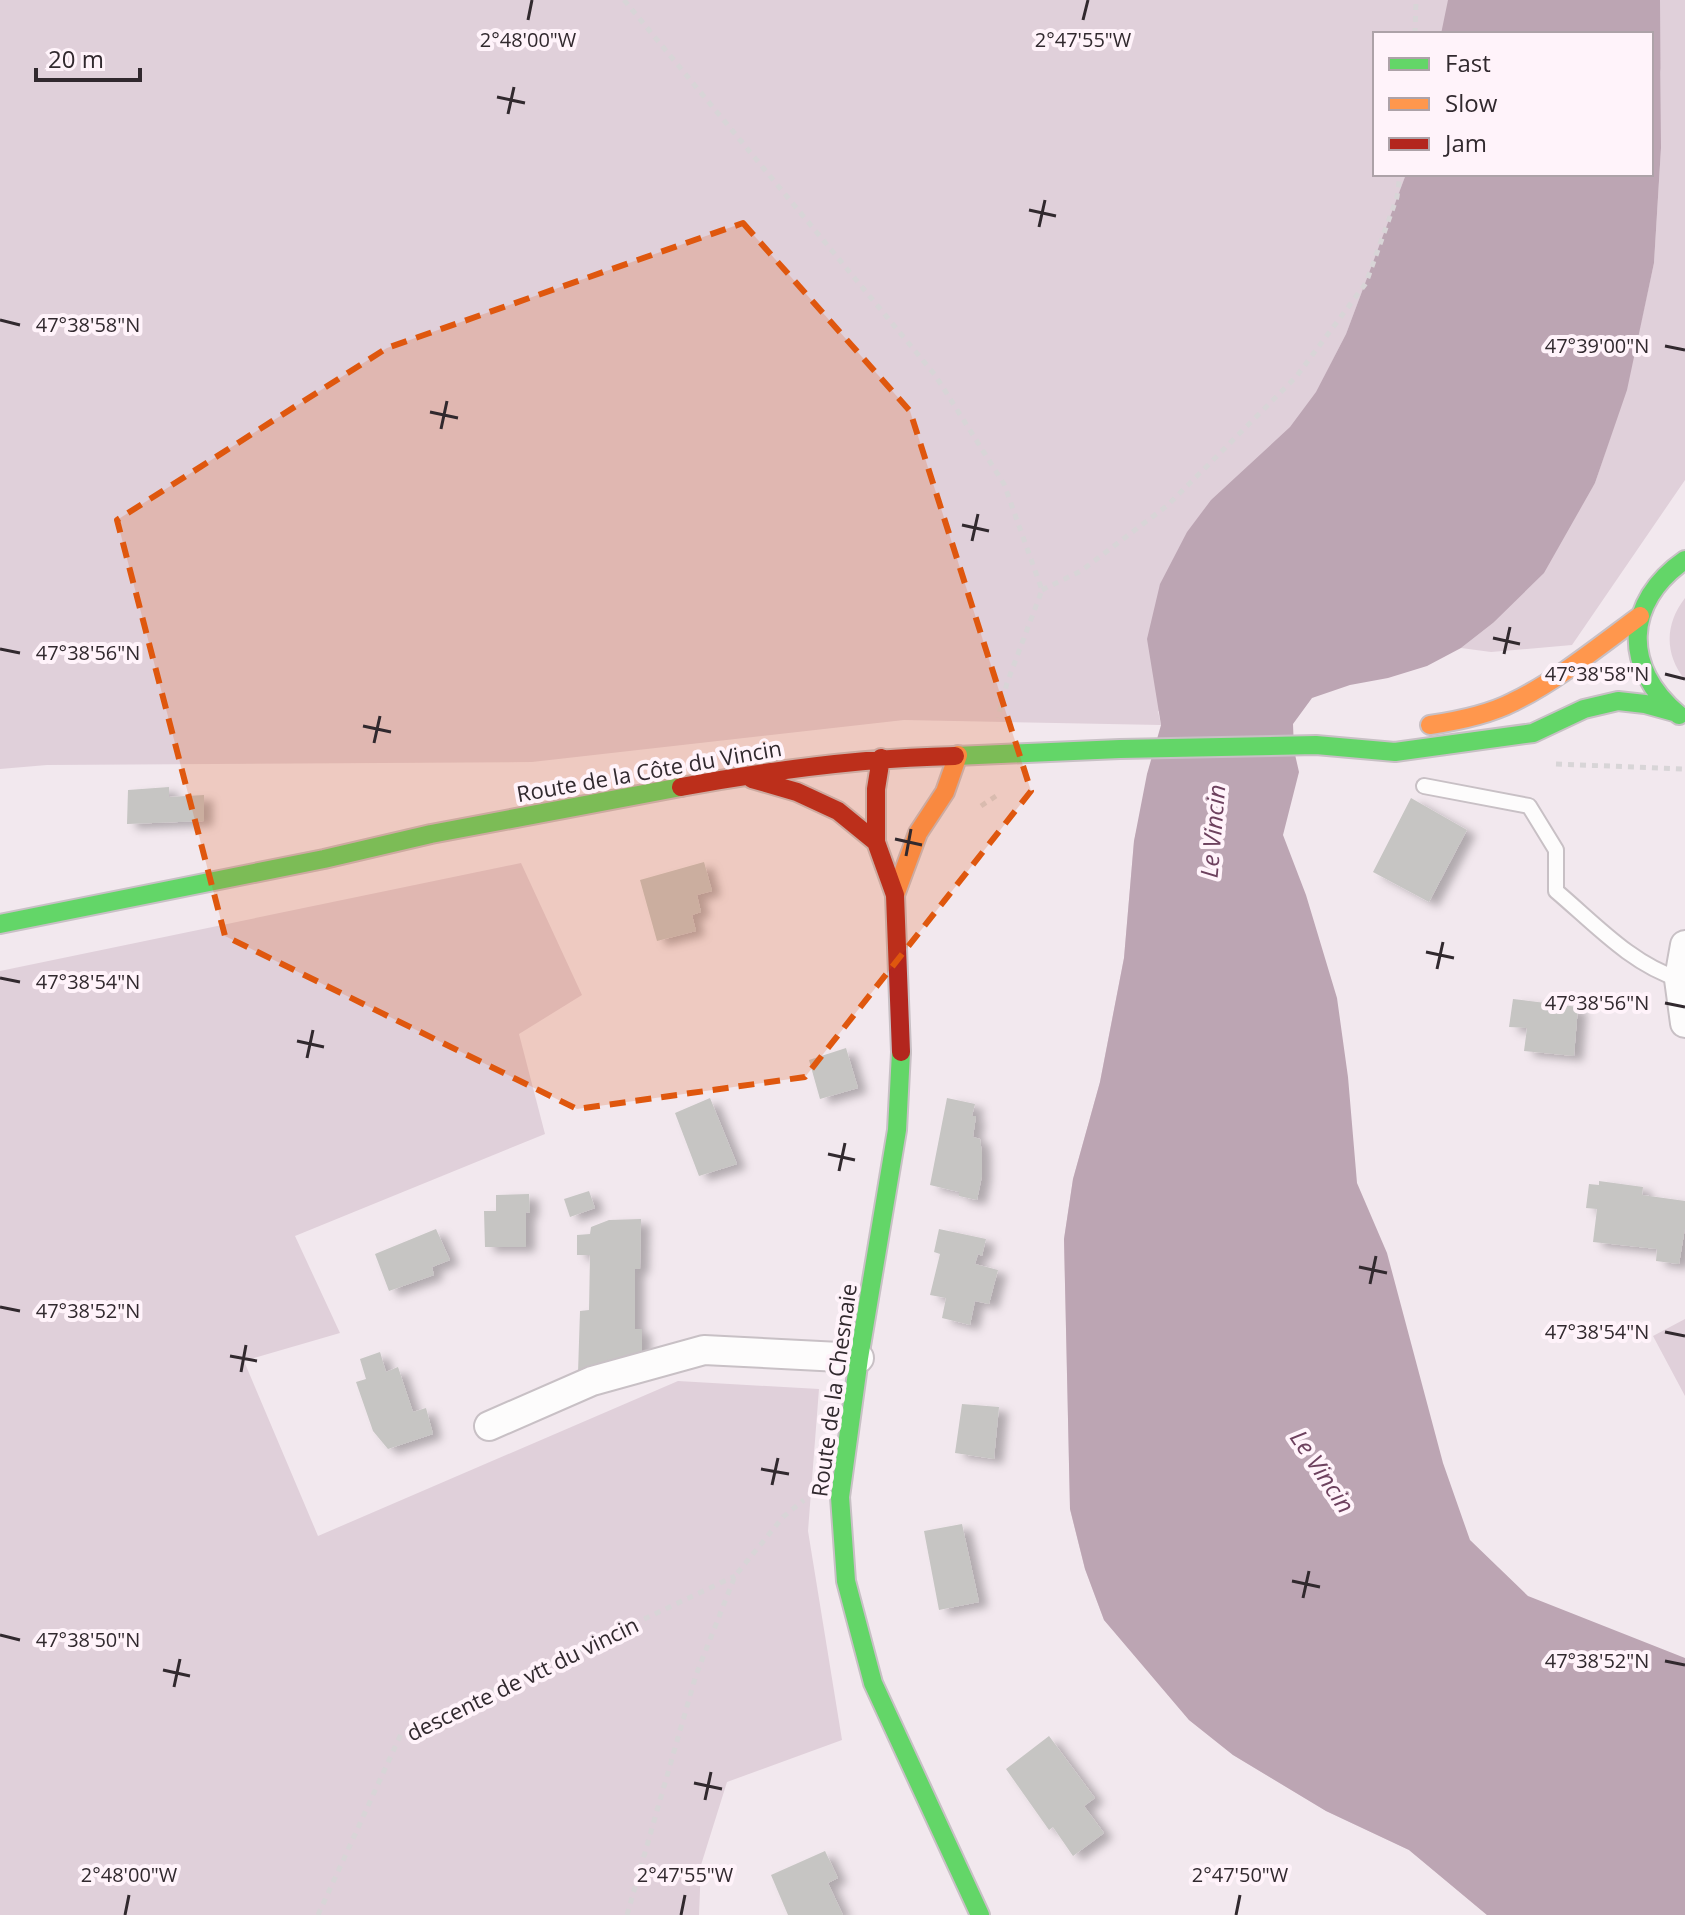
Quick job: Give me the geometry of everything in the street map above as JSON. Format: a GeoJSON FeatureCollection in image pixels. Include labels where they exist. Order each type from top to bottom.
{"type":"FeatureCollection","features":[{"type":"Feature","properties":{"kind":"main road"},"geometry":{"type":"LineString","coordinates":[[1680,715],[1655,693],[1642,669],[1637,643],[1640,616],[1648,596],[1660,578],[1685,560]]}},
{"type":"Feature","properties":{"kind":"main road"},"geometry":{"type":"LineString","coordinates":[[1409,729],[1456,721],[1512,703],[1595,650],[1640,616]]}},
{"type":"Feature","properties":{"kind":"main road","name":"Route de la Côte du Vincin"},"geometry":{"type":"LineString","coordinates":[[0,924],[324,859],[431,834],[740,776],[881,758],[1316,745],[1395,752],[1533,733],[1584,709],[1618,701],[1645,704],[1680,715]]}},
{"type":"Feature","properties":{"kind":"main road","name":"Route de la Côte du Vincin"},"geometry":{"type":"LineString","coordinates":[[1316,745],[1378,734]]}},
{"type":"Feature","properties":{"kind":"main road","name":"Route de la Chesnaie"},"geometry":{"type":"LineString","coordinates":[[895,895],[918,833],[945,792],[958,755]]}},
{"type":"Feature","properties":{"kind":"main road","name":"Route de la Chesnaie"},"geometry":{"type":"LineString","coordinates":[[881,758],[876,789],[876,842],[895,895],[902,1030],[897,1130],[859,1358],[840,1497],[846,1581],[873,1683],[980,1915]]}},
{"type":"Feature","properties":{"kind":"main road"},"geometry":{"type":"LineString","coordinates":[[740,776],[797,792],[838,811],[876,842]]}},
{"type":"Feature","properties":{"kind":"street"},"geometry":{"type":"LineString","coordinates":[[1685,945],[1679,979],[1685,1023]]}},
{"type":"Feature","properties":{"kind":"street"},"geometry":{"type":"LineString","coordinates":[[489,1426],[592,1381],[704,1350],[859,1358]]}},
{"type":"Feature","properties":{"kind":"lane"},"geometry":{"type":"LineString","coordinates":[[1424,786],[1529,806],[1556,850],[1556,891],[1633,957],[1657,972],[1679,979]]}},
{"type":"Feature","properties":{"kind":"path"},"geometry":{"type":"LineString","coordinates":[[624,0],[935,375],[1004,484],[1042,590],[1007,683],[991,755]]}},
{"type":"Feature","properties":{"kind":"path"},"geometry":{"type":"LineString","coordinates":[[1415,32],[1416,0]]}},
{"type":"Feature","properties":{"kind":"path"},"geometry":{"type":"LineString","coordinates":[[1042,590],[1081,571],[1168,505],[1296,377],[1366,283],[1397,197],[1400,176]]}},
{"type":"Feature","properties":{"kind":"path"},"geometry":{"type":"LineString","coordinates":[[1636,767],[1685,769]]}},
{"type":"Feature","properties":{"kind":"path"},"geometry":{"type":"LineString","coordinates":[[627,1915],[696,1675],[735,1576],[783,1517],[844,1468]]}},
{"type":"Feature","properties":{"kind":"path","name":"descente de vtt du vincin"},"geometry":{"type":"LineString","coordinates":[[318,1915],[401,1734],[735,1576]]}},
{"type":"Feature","properties":{"kind":"highlighted area"},"geometry":{"type":"Polygon","coordinates":[[[743,223],[910,411],[1031,791],[805,1077],[577,1109],[225,936],[117,520],[387,348],[743,223]]]}},
{"type":"Feature","properties":{"kind":"shaded area"},"geometry":{"type":"Polygon","coordinates":[[[0,0],[1685,0],[1685,480],[1572,645],[1491,652],[1461,648],[1493,623],[1595,483],[1626,390],[1654,263],[1661,148],[1661,72],[1653,32],[1373,32],[1373,176],[1405,176],[1346,334],[1324,377],[1285,670],[1252,814],[1286,1278],[1685,1915],[1487,1915],[1409,1850],[1326,1811],[1233,1755],[1189,1720],[1104,1620],[1085,1569],[1070,1509],[1064,1239],[1073,1179],[1100,1082],[1124,958],[1134,841],[1165,712],[1158,711],[1161,725],[904,720],[532,762],[47,765],[0,769],[0,0]]]}},
{"type":"Feature","properties":{"kind":"shaded area"},"geometry":{"type":"Polygon","coordinates":[[[1685,598],[1685,680],[1673,659],[1670,639],[1674,618],[1685,598]]]}},
{"type":"Feature","properties":{"kind":"shaded area"},"geometry":{"type":"Polygon","coordinates":[[[521,863],[582,995],[519,1034],[545,1134],[295,1236],[340,1333],[244,1361],[318,1536],[678,1381],[819,1389],[808,1531],[842,1740],[727,1782],[701,1865],[699,1915],[0,1915],[0,971],[521,863]]]}},
{"type":"Feature","properties":{"kind":"shaded area"},"geometry":{"type":"Polygon","coordinates":[[[1685,1319],[1685,1396],[1653,1336],[1685,1319]]]}},
{"type":"Feature","properties":{"kind":"water","name":"Le Vincin"},"geometry":{"type":"Polygon","coordinates":[[[1448,0],[1660,0],[1661,148],[1654,263],[1627,390],[1595,483],[1544,573],[1493,623],[1461,648],[1427,666],[1312,698],[1293,724],[1299,772],[1283,835],[1306,895],[1337,998],[1348,1077],[1357,1183],[1387,1253],[1443,1463],[1470,1540],[1528,1596],[1685,1658],[1685,1915],[1487,1915],[1409,1850],[1326,1811],[1233,1755],[1189,1720],[1104,1620],[1085,1569],[1070,1509],[1064,1239],[1073,1179],[1100,1082],[1124,958],[1134,841],[1147,774],[1161,725],[1147,639],[1160,584],[1187,532],[1211,500],[1290,427],[1316,392],[1346,334],[1405,176],[1653,176],[1653,32],[1441,32],[1448,0]]]}},
{"type":"Feature","properties":{"kind":"building"},"geometry":{"type":"Polygon","coordinates":[[[169,787],[169,797],[204,795],[204,821],[127,824],[128,790],[169,787]]]}},
{"type":"Feature","properties":{"kind":"building"},"geometry":{"type":"Polygon","coordinates":[[[1411,798],[1467,830],[1429,902],[1373,872],[1411,798]]]}},
{"type":"Feature","properties":{"kind":"building"},"geometry":{"type":"Polygon","coordinates":[[[704,862],[712,891],[697,895],[701,912],[692,915],[696,931],[657,941],[640,880],[704,862]]]}},
{"type":"Feature","properties":{"kind":"building"},"geometry":{"type":"Polygon","coordinates":[[[1513,999],[1578,1007],[1574,1056],[1524,1051],[1527,1028],[1509,1027],[1513,999]]]}},
{"type":"Feature","properties":{"kind":"building"},"geometry":{"type":"Polygon","coordinates":[[[846,1048],[858,1088],[820,1099],[809,1060],[846,1048]]]}},
{"type":"Feature","properties":{"kind":"building"},"geometry":{"type":"Polygon","coordinates":[[[710,1098],[737,1164],[699,1176],[675,1113],[710,1098]]]}},
{"type":"Feature","properties":{"kind":"building"},"geometry":{"type":"Polygon","coordinates":[[[947,1098],[975,1104],[973,1137],[980,1139],[982,1153],[982,1176],[977,1200],[930,1185],[947,1098]]]}},
{"type":"Feature","properties":{"kind":"building"},"geometry":{"type":"Polygon","coordinates":[[[1599,1181],[1643,1187],[1642,1195],[1685,1201],[1685,1228],[1679,1264],[1656,1261],[1657,1249],[1593,1242],[1597,1209],[1586,1208],[1589,1184],[1599,1185],[1599,1181]]]}},
{"type":"Feature","properties":{"kind":"building"},"geometry":{"type":"Polygon","coordinates":[[[589,1191],[595,1208],[570,1217],[564,1199],[589,1191]]]}},
{"type":"Feature","properties":{"kind":"building"},"geometry":{"type":"Polygon","coordinates":[[[529,1194],[526,1247],[485,1247],[484,1211],[496,1211],[496,1195],[529,1194]]]}},
{"type":"Feature","properties":{"kind":"building"},"geometry":{"type":"Polygon","coordinates":[[[641,1219],[640,1269],[635,1269],[635,1329],[642,1329],[642,1359],[578,1373],[580,1311],[589,1310],[590,1255],[577,1255],[577,1235],[590,1234],[591,1227],[609,1220],[641,1219]]]}},
{"type":"Feature","properties":{"kind":"building"},"geometry":{"type":"Polygon","coordinates":[[[436,1229],[450,1260],[432,1267],[434,1275],[389,1291],[375,1254],[436,1229]]]}},
{"type":"Feature","properties":{"kind":"building"},"geometry":{"type":"Polygon","coordinates":[[[939,1229],[986,1239],[982,1256],[978,1254],[975,1264],[998,1270],[989,1304],[975,1301],[970,1325],[942,1318],[946,1298],[930,1295],[940,1254],[934,1252],[939,1229]]]}},
{"type":"Feature","properties":{"kind":"building"},"geometry":{"type":"Polygon","coordinates":[[[380,1352],[386,1372],[398,1367],[413,1412],[426,1408],[433,1434],[388,1449],[373,1431],[356,1382],[366,1379],[360,1359],[380,1352]]]}},
{"type":"Feature","properties":{"kind":"building"},"geometry":{"type":"Polygon","coordinates":[[[962,1404],[999,1407],[994,1459],[955,1453],[962,1404]]]}},
{"type":"Feature","properties":{"kind":"building"},"geometry":{"type":"Polygon","coordinates":[[[962,1524],[979,1602],[939,1610],[924,1531],[962,1524]]]}},
{"type":"Feature","properties":{"kind":"building"},"geometry":{"type":"Polygon","coordinates":[[[1049,1736],[1095,1798],[1084,1806],[1104,1833],[1073,1856],[1053,1827],[1049,1830],[1006,1769],[1049,1736]]]}},
{"type":"Feature","properties":{"kind":"building"},"geometry":{"type":"Polygon","coordinates":[[[825,1851],[838,1878],[828,1883],[843,1915],[788,1915],[771,1875],[825,1851]]]}},
{"type":"Feature","properties":{"kind":"traffic: fast"},"geometry":{"type":"LineString","coordinates":[[1679,715],[1660,697],[1647,677],[1638,636],[1641,615],[1650,595],[1685,560]]}},
{"type":"Feature","properties":{"kind":"traffic: fast"},"geometry":{"type":"LineString","coordinates":[[955,756],[1316,745],[1395,752],[1533,733],[1584,709],[1618,701],[1674,712]]}},
{"type":"Feature","properties":{"kind":"traffic: fast"},"geometry":{"type":"LineString","coordinates":[[0,924],[324,859],[431,834],[681,787]]}},
{"type":"Feature","properties":{"kind":"traffic: fast"},"geometry":{"type":"LineString","coordinates":[[901,1052],[897,1130],[859,1358],[840,1497],[846,1581],[873,1683],[980,1915]]}},
{"type":"Feature","properties":{"kind":"traffic: slow"},"geometry":{"type":"LineString","coordinates":[[1430,725],[1483,714],[1529,694],[1640,616]]}},
{"type":"Feature","properties":{"kind":"traffic: slow"},"geometry":{"type":"LineString","coordinates":[[895,895],[918,833],[945,792],[958,755]]}},
{"type":"Feature","properties":{"kind":"traffic: jam"},"geometry":{"type":"LineString","coordinates":[[681,787],[818,766],[955,756]]}},
{"type":"Feature","properties":{"kind":"traffic: jam"},"geometry":{"type":"LineString","coordinates":[[881,758],[876,789],[876,842],[895,895],[901,1052]]}},
{"type":"Feature","properties":{"kind":"traffic: jam"},"geometry":{"type":"LineString","coordinates":[[752,779],[797,792],[838,811],[876,842]]}}]}
